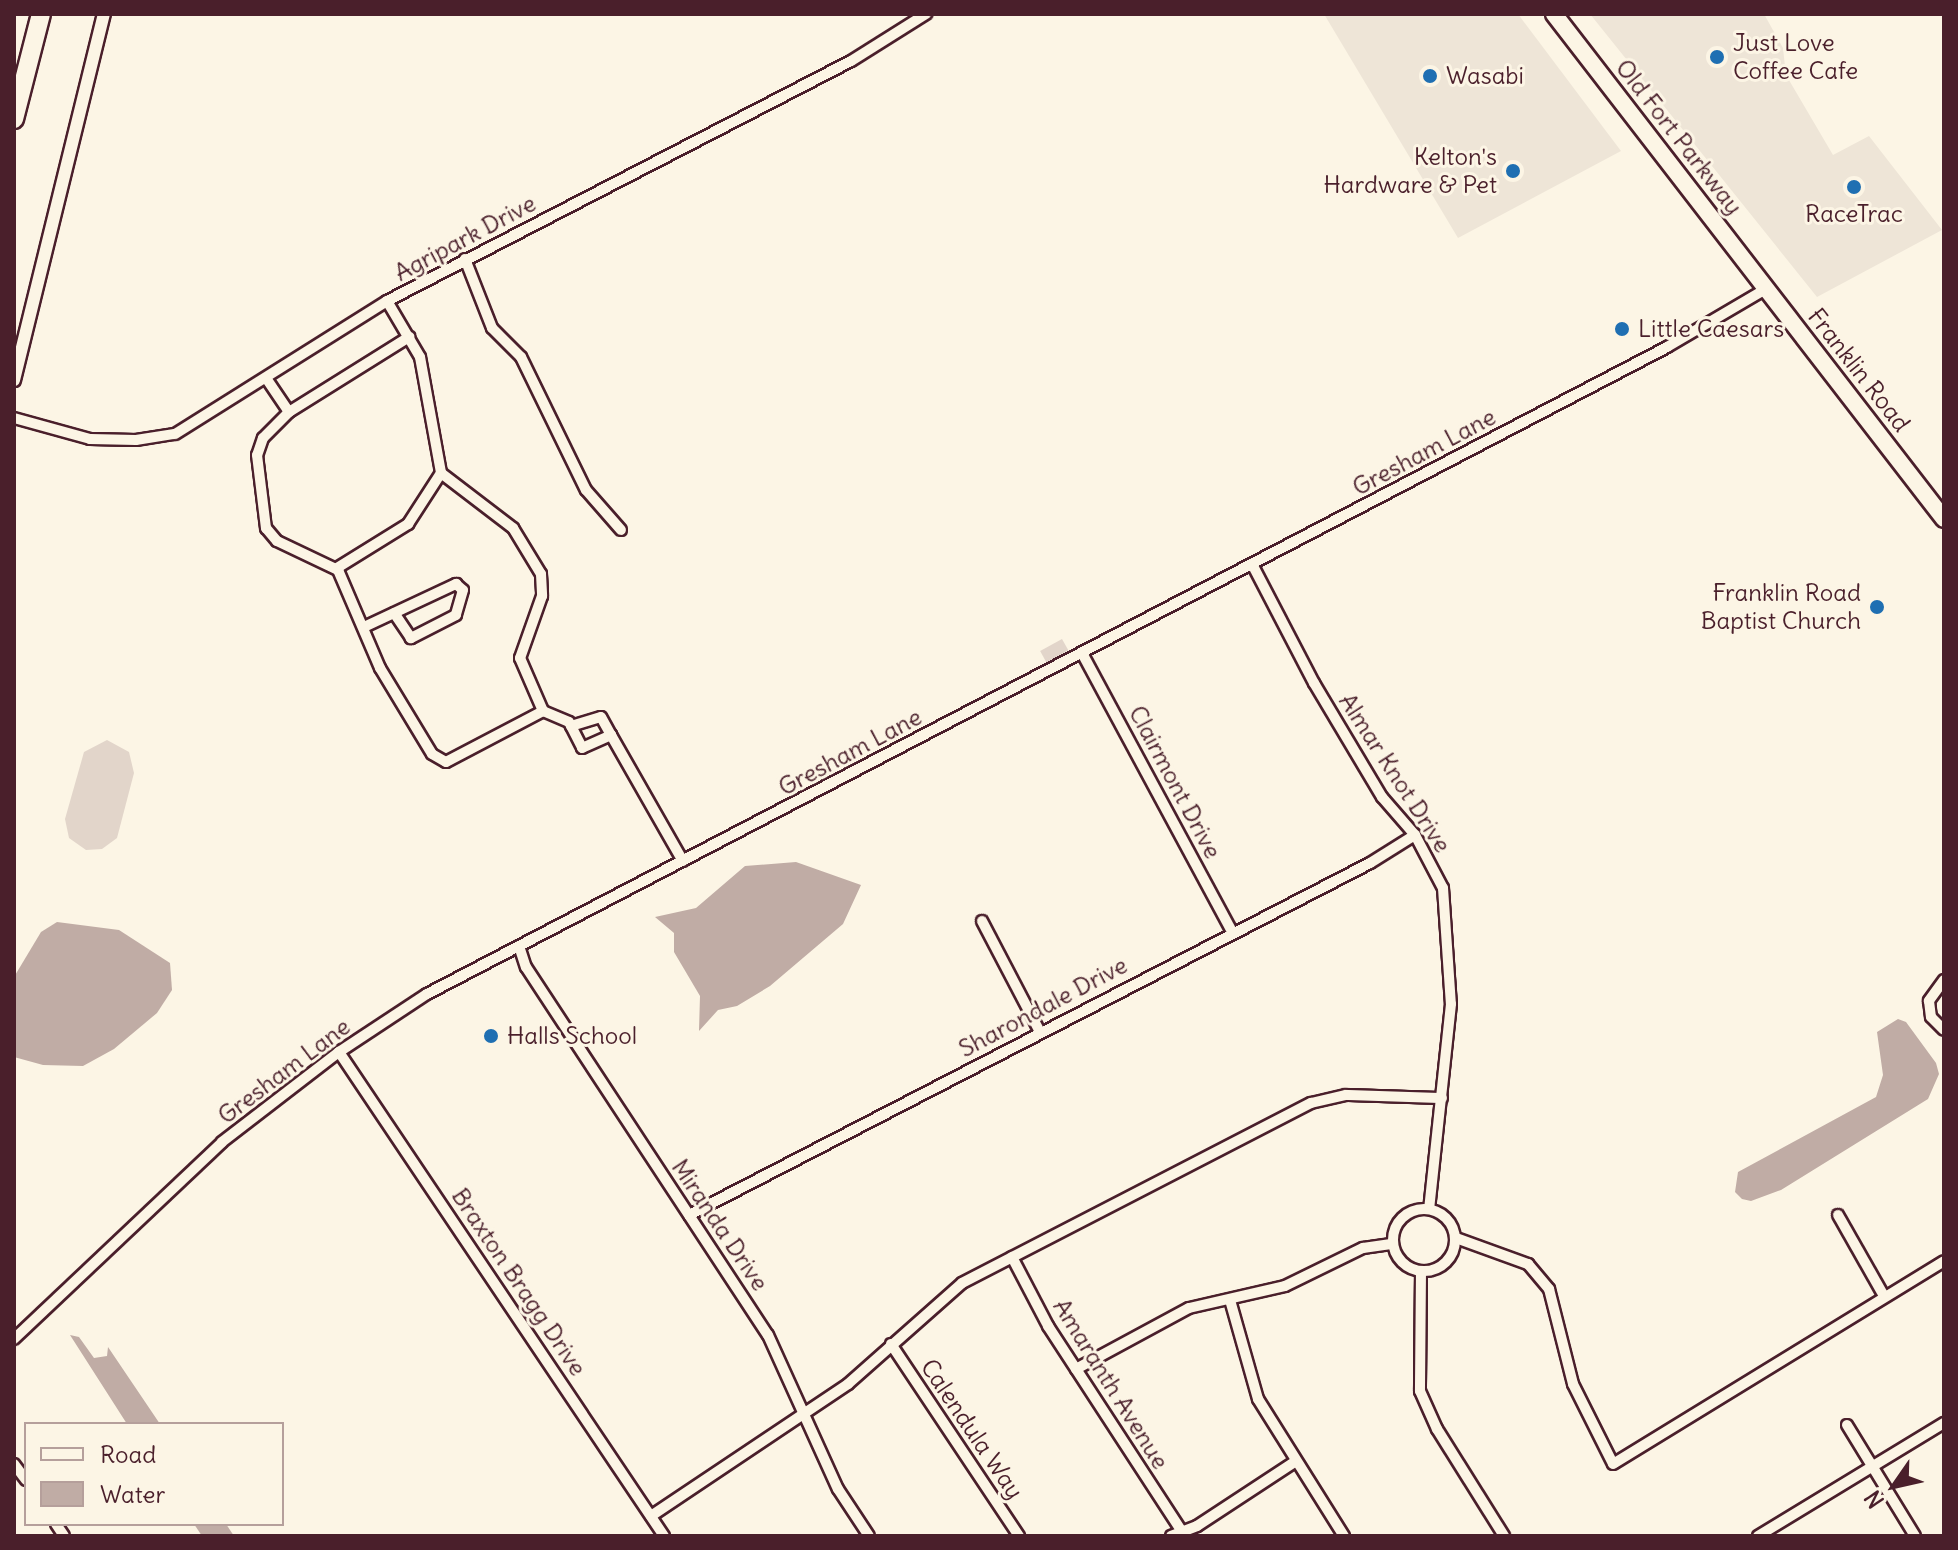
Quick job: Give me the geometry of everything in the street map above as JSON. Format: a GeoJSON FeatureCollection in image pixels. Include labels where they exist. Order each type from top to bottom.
{"type":"FeatureCollection","features":[{"type":"Feature","properties":{"kind":"highway"},"geometry":{"type":"LineString","coordinates":[[14,119],[41,14]]}},
{"type":"Feature","properties":{"kind":"main road","name":"Old Fort Parkway"},"geometry":{"type":"LineString","coordinates":[[1554,14],[1766,289]]}},
{"type":"Feature","properties":{"kind":"main road","name":"Franklin Road"},"geometry":{"type":"LineString","coordinates":[[1766,289],[1944,519]]}},
{"type":"Feature","properties":{"kind":"street"},"geometry":{"type":"LineString","coordinates":[[14,380],[104,14]]}},
{"type":"Feature","properties":{"kind":"street","name":"Agripark Drive"},"geometry":{"type":"LineString","coordinates":[[14,418],[90,439],[136,440],[175,434],[387,301],[851,61],[926,14]]}},
{"type":"Feature","properties":{"kind":"street"},"geometry":{"type":"LineString","coordinates":[[465,259],[492,328],[521,357],[586,490],[621,530]]}},
{"type":"Feature","properties":{"kind":"street","name":"Gresham Lane"},"geometry":{"type":"LineString","coordinates":[[14,1339],[222,1142],[339,1052],[427,994],[1660,351],[1766,289]]}},
{"type":"Feature","properties":{"kind":"street"},"geometry":{"type":"LineString","coordinates":[[337,568],[408,524],[441,473],[423,365],[387,301]]}},
{"type":"Feature","properties":{"kind":"street"},"geometry":{"type":"LineString","coordinates":[[409,337],[289,412],[263,438],[257,455],[266,528],[277,541],[337,568],[399,704],[439,760],[446,762],[543,711]]}},
{"type":"Feature","properties":{"kind":"street"},"geometry":{"type":"LineString","coordinates":[[266,378],[289,412]]}},
{"type":"Feature","properties":{"kind":"street"},"geometry":{"type":"LineString","coordinates":[[441,473],[513,528],[541,574],[542,596],[520,658],[543,711],[571,726],[582,748],[611,735]]}},
{"type":"Feature","properties":{"kind":"street","name":"Almar Knot Drive"},"geometry":{"type":"LineString","coordinates":[[1252,564],[1367,772],[1415,835],[1443,888],[1450,934],[1451,1004],[1429,1209]]}},
{"type":"Feature","properties":{"kind":"street"},"geometry":{"type":"LineString","coordinates":[[364,627],[456,584],[463,590],[456,615],[411,638],[394,613]]}},
{"type":"Feature","properties":{"kind":"street","name":"Clairmont Drive"},"geometry":{"type":"LineString","coordinates":[[1082,653],[1232,931]]}},
{"type":"Feature","properties":{"kind":"street"},"geometry":{"type":"LineString","coordinates":[[571,726],[601,717],[683,861]]}},
{"type":"Feature","properties":{"kind":"street","name":"Sharondale Drive"},"geometry":{"type":"LineString","coordinates":[[689,1215],[1232,931],[1370,863],[1415,835]]}},
{"type":"Feature","properties":{"kind":"street"},"geometry":{"type":"LineString","coordinates":[[982,921],[1040,1032]]}},
{"type":"Feature","properties":{"kind":"street","name":"Miranda Drive"},"geometry":{"type":"LineString","coordinates":[[519,946],[526,967],[768,1335],[838,1489],[869,1536]]}},
{"type":"Feature","properties":{"kind":"street"},"geometry":{"type":"LineString","coordinates":[[1944,980],[1929,1001],[1931,1017],[1944,1030]]}},
{"type":"Feature","properties":{"kind":"street","name":"Braxton Bragg Drive"},"geometry":{"type":"LineString","coordinates":[[339,1052],[664,1536]]}},
{"type":"Feature","properties":{"kind":"street"},"geometry":{"type":"LineString","coordinates":[[651,1516],[804,1414],[891,1344],[936,1300],[1012,1257],[1311,1103],[1346,1095],[1442,1098]]}},
{"type":"Feature","properties":{"kind":"street"},"geometry":{"type":"LineString","coordinates":[[1429,1209],[1449,1221],[1456,1238],[1448,1261],[1421,1271],[1402,1261],[1393,1244],[1402,1218],[1429,1209]]}},
{"type":"Feature","properties":{"kind":"street"},"geometry":{"type":"LineString","coordinates":[[1838,1215],[1884,1296]]}},
{"type":"Feature","properties":{"kind":"street"},"geometry":{"type":"LineString","coordinates":[[1456,1238],[1528,1264],[1549,1289],[1573,1384],[1613,1464],[1944,1261]]}},
{"type":"Feature","properties":{"kind":"street"},"geometry":{"type":"LineString","coordinates":[[1076,1369],[1176,1313],[1298,1281],[1343,1256],[1393,1244]]}},
{"type":"Feature","properties":{"kind":"street","name":"Amaranth Avenue"},"geometry":{"type":"LineString","coordinates":[[1012,1257],[1176,1533]]}},
{"type":"Feature","properties":{"kind":"street"},"geometry":{"type":"LineString","coordinates":[[1421,1271],[1417,1379],[1424,1404],[1504,1536]]}},
{"type":"Feature","properties":{"kind":"street"},"geometry":{"type":"LineString","coordinates":[[1230,1300],[1258,1399],[1344,1536]]}},
{"type":"Feature","properties":{"kind":"street","name":"Calendula Way"},"geometry":{"type":"LineString","coordinates":[[891,1344],[1019,1536]]}},
{"type":"Feature","properties":{"kind":"street"},"geometry":{"type":"LineString","coordinates":[[1758,1536],[1776,1531],[1872,1466],[1944,1423]]}},
{"type":"Feature","properties":{"kind":"street"},"geometry":{"type":"LineString","coordinates":[[1847,1425],[1915,1536]]}},
{"type":"Feature","properties":{"kind":"street"},"geometry":{"type":"LineString","coordinates":[[1176,1533],[1197,1526],[1296,1461]]}},
{"type":"Feature","properties":{"kind":"shaded area"},"geometry":{"type":"Polygon","coordinates":[[[1324,14],[1518,14],[1621,151],[1458,238],[1324,14]]]}},
{"type":"Feature","properties":{"kind":"shaded area"},"geometry":{"type":"Polygon","coordinates":[[[1590,14],[1764,14],[1783,48],[1786,75],[1833,155],[1869,136],[1942,230],[1817,297],[1590,14]]]}},
{"type":"Feature","properties":{"kind":"shaded area"},"geometry":{"type":"Polygon","coordinates":[[[1062,639],[1068,650],[1046,662],[1040,651],[1062,639]]]}},
{"type":"Feature","properties":{"kind":"shaded area"},"geometry":{"type":"Polygon","coordinates":[[[107,740],[129,752],[134,773],[117,838],[102,849],[86,850],[69,838],[65,819],[84,752],[107,740]]]}},
{"type":"Feature","properties":{"kind":"water"},"geometry":{"type":"Polygon","coordinates":[[[796,862],[861,885],[843,924],[770,986],[737,1006],[718,1010],[699,1031],[700,996],[674,952],[674,933],[655,917],[696,908],[745,866],[796,862]]]}},
{"type":"Feature","properties":{"kind":"water"},"geometry":{"type":"Polygon","coordinates":[[[57,922],[119,930],[170,963],[172,990],[157,1013],[114,1049],[83,1066],[43,1065],[14,1057],[14,977],[41,932],[57,922]]]}},
{"type":"Feature","properties":{"kind":"water"},"geometry":{"type":"Polygon","coordinates":[[[1898,1019],[1906,1022],[1936,1063],[1939,1074],[1928,1099],[1781,1190],[1751,1201],[1742,1199],[1735,1192],[1738,1172],[1876,1097],[1883,1075],[1877,1032],[1898,1019]]]}},
{"type":"Feature","properties":{"kind":"water"},"geometry":{"type":"Polygon","coordinates":[[[70,1335],[79,1337],[94,1358],[107,1356],[108,1347],[159,1422],[126,1422],[70,1335]]]}},
{"type":"Feature","properties":{"kind":"water"},"geometry":{"type":"Polygon","coordinates":[[[195,1526],[227,1526],[234,1536],[202,1536],[195,1526]]]}},
{"type":"Feature","properties":{"kind":"place","name":"Just Love Coffee Cafe"},"geometry":{"type":"Point","coordinates":[1717,57]}},
{"type":"Feature","properties":{"kind":"place","name":"Wasabi"},"geometry":{"type":"Point","coordinates":[1430,76]}},
{"type":"Feature","properties":{"kind":"place","name":"Kelton's Hardware & Pet"},"geometry":{"type":"Point","coordinates":[1513,171]}},
{"type":"Feature","properties":{"kind":"place","name":"RaceTrac"},"geometry":{"type":"Point","coordinates":[1854,187]}},
{"type":"Feature","properties":{"kind":"place","name":"Little Caesars"},"geometry":{"type":"Point","coordinates":[1622,329]}},
{"type":"Feature","properties":{"kind":"place","name":"Franklin Road Baptist Church"},"geometry":{"type":"Point","coordinates":[1877,607]}},
{"type":"Feature","properties":{"kind":"place","name":"Halls School"},"geometry":{"type":"Point","coordinates":[491,1036]}}]}
